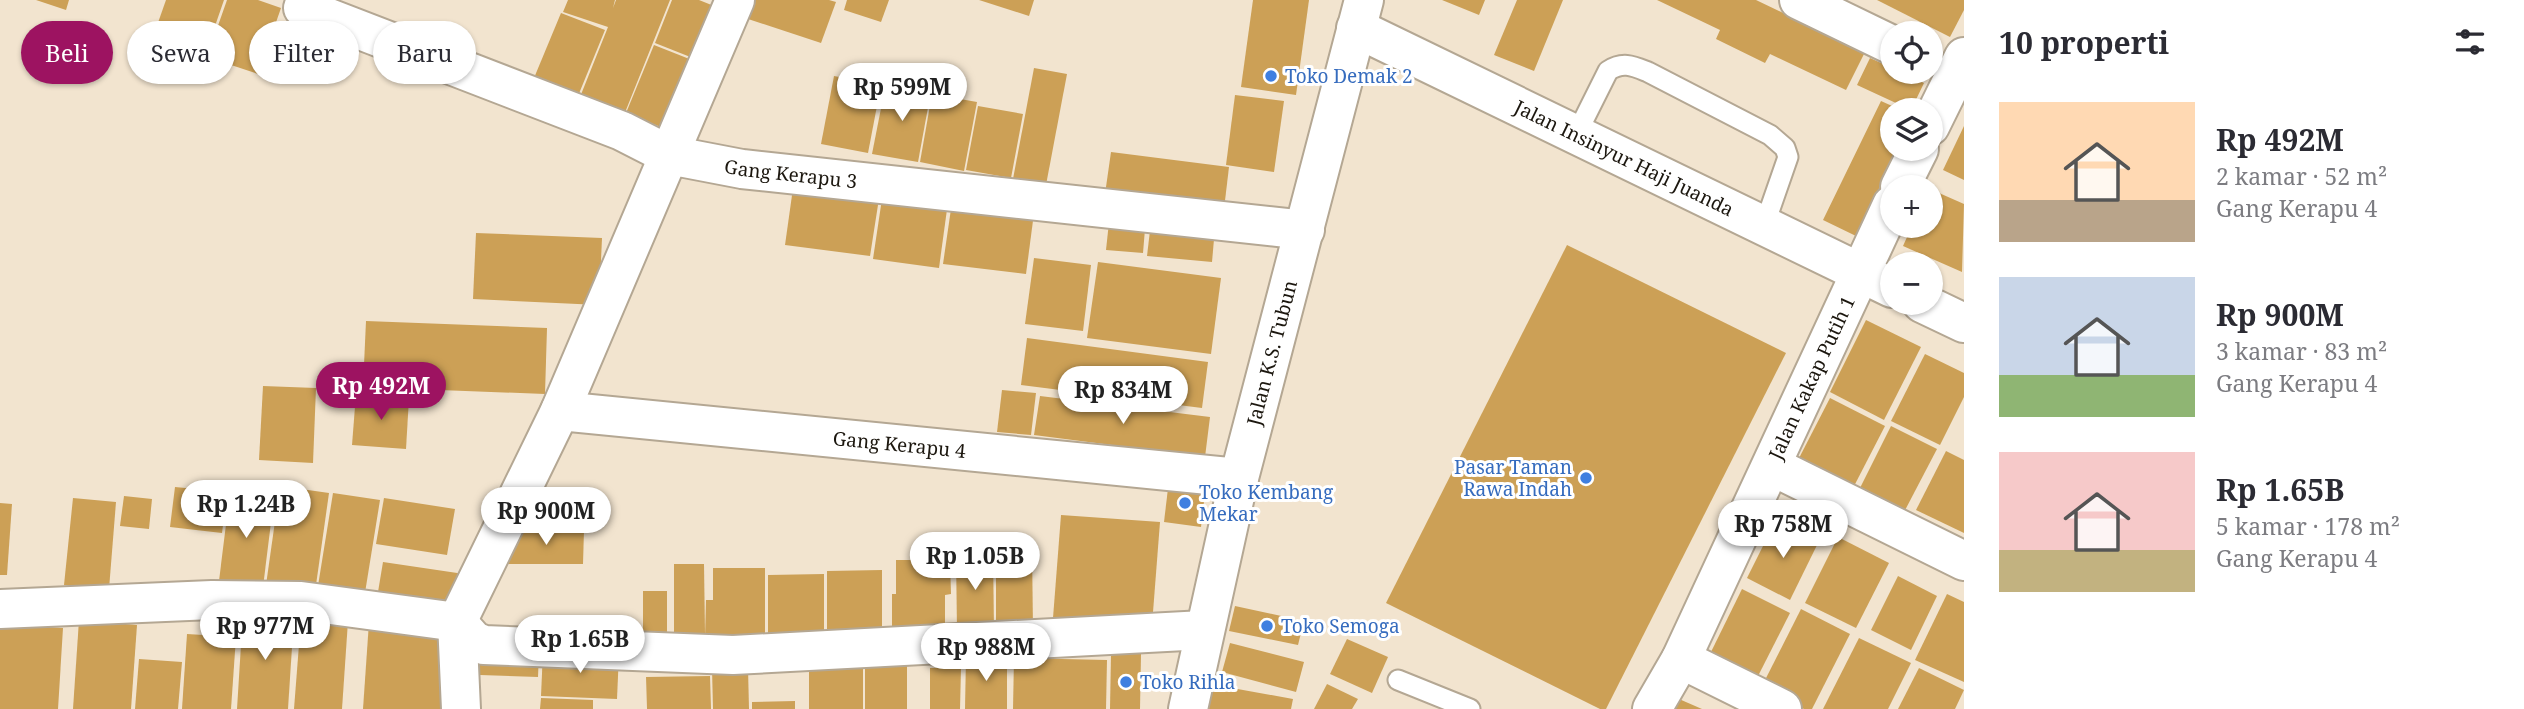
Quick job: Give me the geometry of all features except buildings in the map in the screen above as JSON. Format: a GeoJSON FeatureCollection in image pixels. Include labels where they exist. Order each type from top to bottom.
{"type":"FeatureCollection","features":[{"type":"Feature","properties":{"kind":"street"},"geometry":{"type":"LineString","coordinates":[[1799,0],[1880,39]]}},
{"type":"Feature","properties":{"kind":"street"},"geometry":{"type":"LineString","coordinates":[[461,709],[457,621],[560,411],[669,155],[729,2]]}},
{"type":"Feature","properties":{"kind":"street","name":"Gang Kerapu 3"},"geometry":{"type":"LineString","coordinates":[[303,8],[622,131],[669,155],[742,169],[1305,230]]}},
{"type":"Feature","properties":{"kind":"street","name":"Jalan Insinyur Haji Juanda"},"geometry":{"type":"LineString","coordinates":[[1358,8],[1576,135],[1875,280]]}},
{"type":"Feature","properties":{"kind":"street","name":"Jalan K.S. Tubun"},"geometry":{"type":"LineString","coordinates":[[1188,709],[1239,478],[1305,230],[1358,8]]}},
{"type":"Feature","properties":{"kind":"street"},"geometry":{"type":"LineString","coordinates":[[1941,98],[1953,69]]}},
{"type":"Feature","properties":{"kind":"street","name":"Jalan Kakap Putih 1"},"geometry":{"type":"LineString","coordinates":[[1653,709],[1681,659],[1772,466],[1875,280],[1885,238]]}},
{"type":"Feature","properties":{"kind":"street"},"geometry":{"type":"LineString","coordinates":[[1943,313],[1964,323]]}},
{"type":"Feature","properties":{"kind":"street","name":"Gang Kerapu 4"},"geometry":{"type":"LineString","coordinates":[[560,411],[1239,478]]}},
{"type":"Feature","properties":{"kind":"street"},"geometry":{"type":"LineString","coordinates":[[1772,466],[1964,561]]}},
{"type":"Feature","properties":{"kind":"street"},"geometry":{"type":"LineString","coordinates":[[0,608],[212,600],[301,601],[457,621],[474,641],[484,645],[733,655],[1205,630]]}},
{"type":"Feature","properties":{"kind":"street"},"geometry":{"type":"LineString","coordinates":[[1681,659],[1782,709]]}},
{"type":"Feature","properties":{"kind":"lane"},"geometry":{"type":"LineString","coordinates":[[1576,135],[1608,71],[1618,65],[1627,64],[1648,72],[1770,135],[1785,148],[1788,157],[1764,226]]}},
{"type":"Feature","properties":{"kind":"lane"},"geometry":{"type":"LineString","coordinates":[[1398,680],[1470,709]]}},
{"type":"Feature","properties":{"kind":"place","name":"Toko Demak 2"},"geometry":{"type":"Point","coordinates":[1271,76]}},
{"type":"Feature","properties":{"kind":"place","name":"Pasar Taman Rawa Indah"},"geometry":{"type":"Point","coordinates":[1586,478]}},
{"type":"Feature","properties":{"kind":"place","name":"Toko Kembang Mekar"},"geometry":{"type":"Point","coordinates":[1185,503]}},
{"type":"Feature","properties":{"kind":"place","name":"Toko Semoga"},"geometry":{"type":"Point","coordinates":[1267,626]}},
{"type":"Feature","properties":{"kind":"place","name":"Toko Rihla"},"geometry":{"type":"Point","coordinates":[1126,682]}}]}
